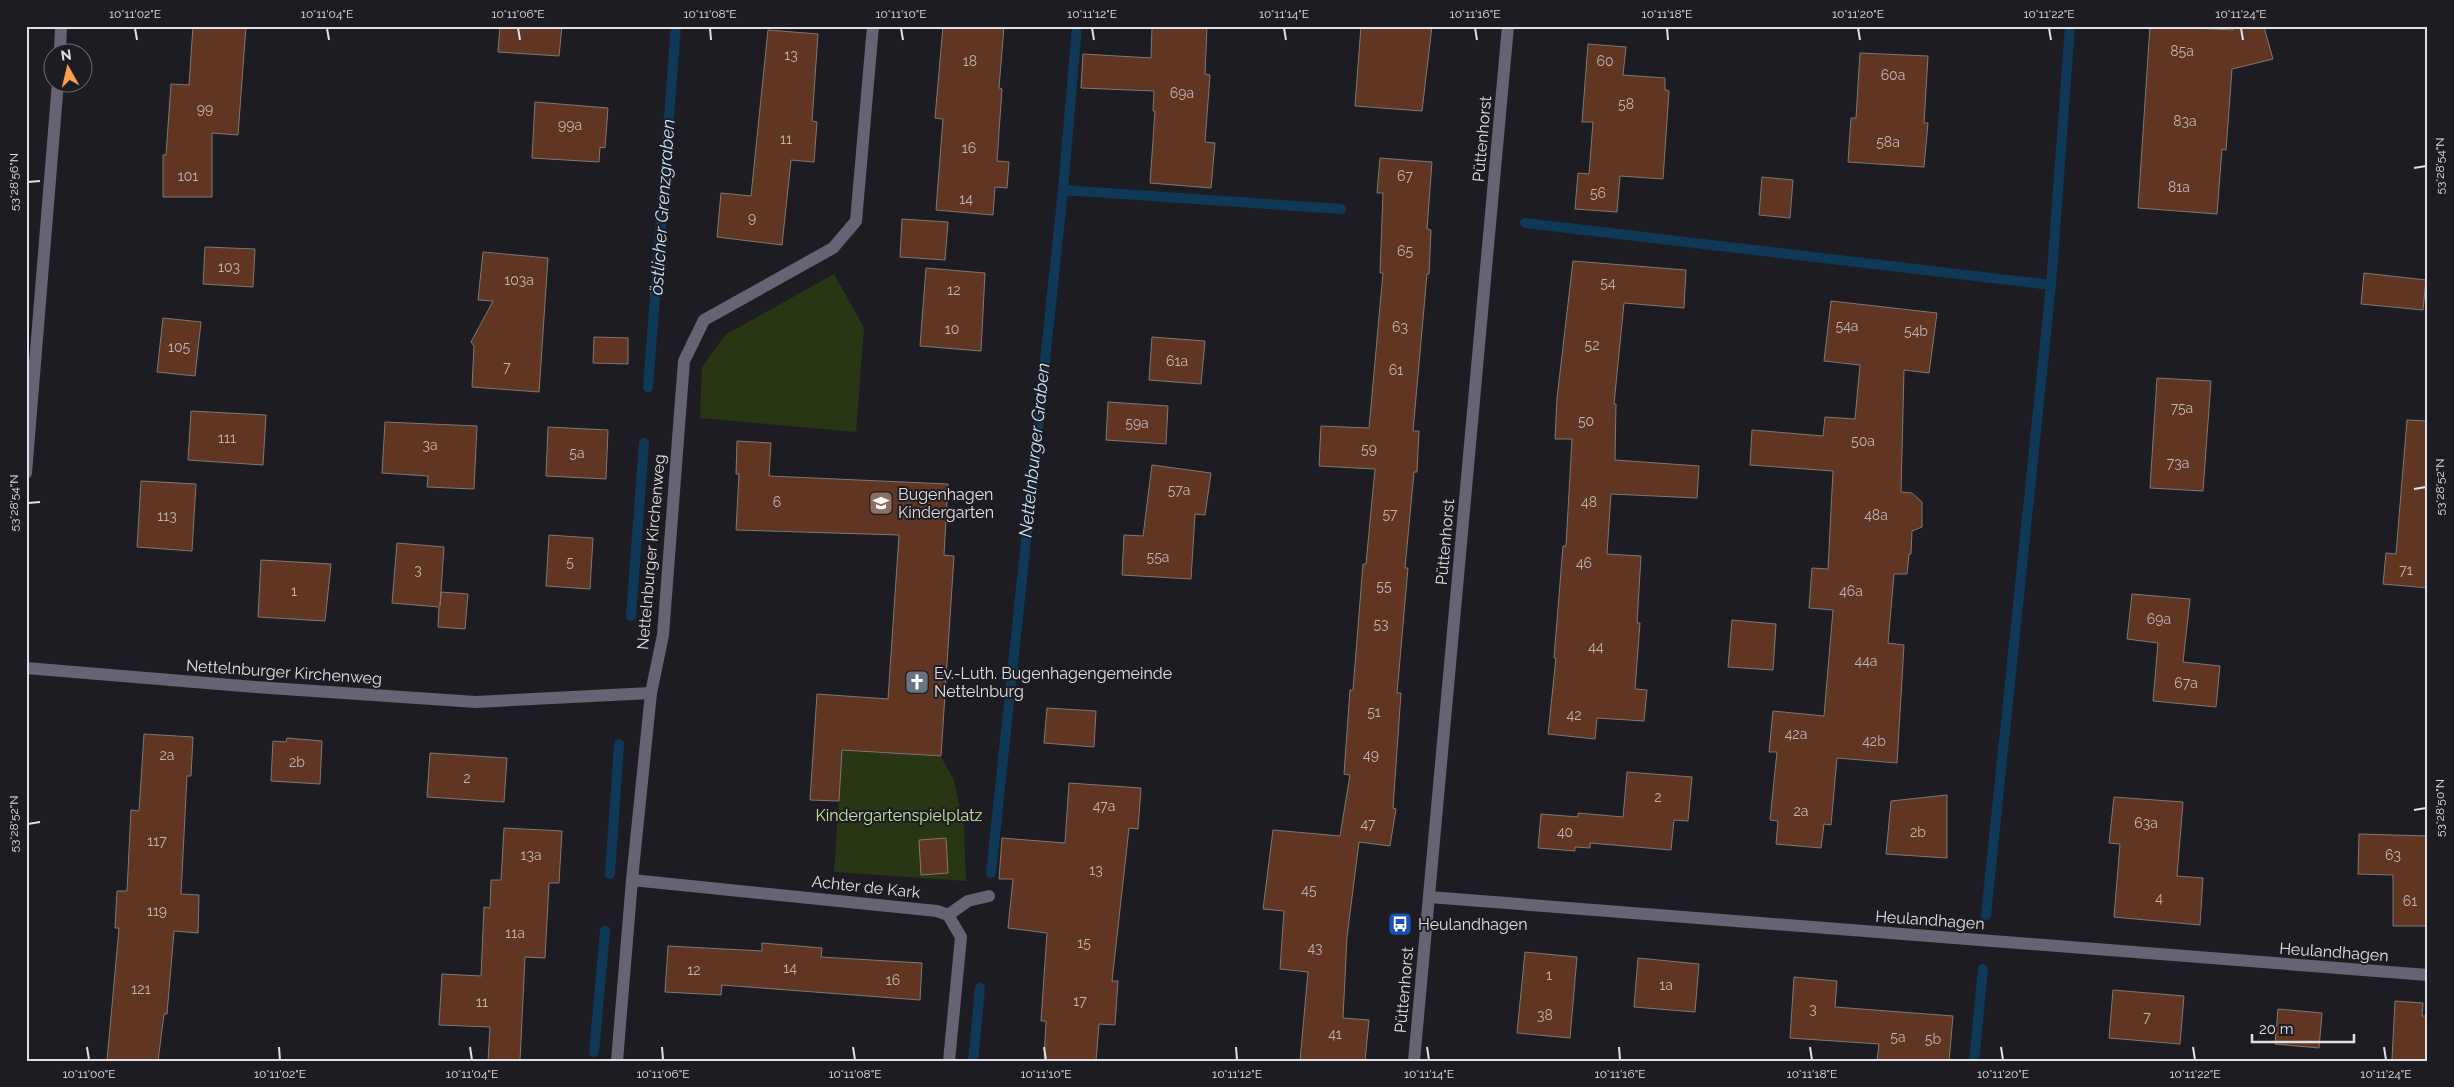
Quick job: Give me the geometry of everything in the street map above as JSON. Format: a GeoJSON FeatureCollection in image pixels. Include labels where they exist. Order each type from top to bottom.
{"type":"FeatureCollection","features":[{"type":"Feature","properties":{"kind":"street"},"geometry":{"type":"LineString","coordinates":[[60,42],[61,26]]}},
{"type":"Feature","properties":{"kind":"street","name":"Nettelnburger Kirchenweg"},"geometry":{"type":"LineString","coordinates":[[26,668],[476,702],[651,693],[662,635],[684,361],[704,320],[833,248],[856,221],[873,26]]}},
{"type":"Feature","properties":{"kind":"street","name":"Püttenhorst"},"geometry":{"type":"LineString","coordinates":[[1414,1061],[1508,26]]}},
{"type":"Feature","properties":{"kind":"street"},"geometry":{"type":"LineString","coordinates":[[26,473],[57,92]]}},
{"type":"Feature","properties":{"kind":"street"},"geometry":{"type":"LineString","coordinates":[[617,1061],[632,880],[651,693]]}},
{"type":"Feature","properties":{"kind":"street","name":"Achter de Kark"},"geometry":{"type":"LineString","coordinates":[[632,880],[937,911],[948,916]]}},
{"type":"Feature","properties":{"kind":"street"},"geometry":{"type":"LineString","coordinates":[[949,1061],[961,937],[948,916],[968,900],[989,896]]}},
{"type":"Feature","properties":{"kind":"street","name":"Heulandhagen"},"geometry":{"type":"LineString","coordinates":[[1429,897],[2428,975]]}},
{"type":"Feature","properties":{"kind":"green space"},"geometry":{"type":"Polygon","coordinates":[[[834,274],[864,328],[856,432],[700,418],[702,367],[725,335],[834,274]]]}},
{"type":"Feature","properties":{"kind":"green space","name":"Kindergartenspielplatz"},"geometry":{"type":"Polygon","coordinates":[[[842,750],[941,757],[954,780],[964,828],[966,881],[834,872],[842,750]]]}},
{"type":"Feature","properties":{"kind":"building"},"geometry":{"type":"Polygon","coordinates":[[[193,26],[246,26],[238,135],[212,133],[212,197],[163,197],[163,155],[166,155],[171,84],[189,85],[193,26]]]}},
{"type":"Feature","properties":{"kind":"building"},"geometry":{"type":"Polygon","coordinates":[[[500,26],[562,26],[559,56],[498,52],[500,26]]]}},
{"type":"Feature","properties":{"kind":"building"},"geometry":{"type":"Polygon","coordinates":[[[943,26],[1004,26],[999,88],[1002,89],[997,161],[1009,162],[1007,188],[995,187],[993,215],[936,210],[943,119],[935,118],[943,26]]]}},
{"type":"Feature","properties":{"kind":"building"},"geometry":{"type":"Polygon","coordinates":[[[1152,26],[1207,26],[1205,74],[1210,75],[1205,142],[1215,143],[1211,188],[1150,183],[1155,111],[1153,111],[1154,91],[1081,88],[1083,54],[1151,58],[1152,26]]]}},
{"type":"Feature","properties":{"kind":"building"},"geometry":{"type":"Polygon","coordinates":[[[1361,26],[1432,26],[1422,111],[1355,106],[1361,26]]]}},
{"type":"Feature","properties":{"kind":"building"},"geometry":{"type":"Polygon","coordinates":[[[2150,26],[2233,30],[2233,26],[2264,27],[2273,59],[2232,69],[2226,150],[2222,149],[2217,214],[2138,208],[2150,26]]]}},
{"type":"Feature","properties":{"kind":"building"},"geometry":{"type":"Polygon","coordinates":[[[768,30],[818,34],[812,121],[817,122],[814,162],[791,160],[782,245],[717,237],[721,193],[751,196],[768,30]]]}},
{"type":"Feature","properties":{"kind":"building"},"geometry":{"type":"Polygon","coordinates":[[[1588,44],[1626,47],[1623,75],[1665,78],[1665,90],[1669,91],[1663,179],[1620,176],[1617,212],[1575,209],[1578,173],[1589,174],[1593,122],[1582,122],[1588,44]]]}},
{"type":"Feature","properties":{"kind":"building"},"geometry":{"type":"Polygon","coordinates":[[[1860,53],[1928,56],[1924,123],[1928,123],[1924,167],[1848,162],[1851,118],[1856,118],[1860,53]]]}},
{"type":"Feature","properties":{"kind":"building"},"geometry":{"type":"Polygon","coordinates":[[[535,102],[608,108],[605,148],[600,147],[599,162],[532,158],[535,102]]]}},
{"type":"Feature","properties":{"kind":"building"},"geometry":{"type":"Polygon","coordinates":[[[1380,158],[1432,162],[1427,229],[1431,230],[1429,274],[1427,274],[1413,431],[1419,431],[1417,472],[1414,472],[1405,568],[1408,568],[1397,693],[1401,693],[1393,808],[1396,809],[1390,846],[1359,842],[1347,937],[1343,1018],[1369,1020],[1365,1061],[1300,1061],[1308,972],[1280,969],[1284,911],[1263,909],[1273,830],[1340,836],[1350,775],[1344,774],[1350,690],[1353,690],[1363,564],[1366,564],[1375,469],[1319,466],[1321,426],[1369,428],[1383,273],[1380,273],[1383,193],[1377,193],[1380,158]]]}},
{"type":"Feature","properties":{"kind":"building"},"geometry":{"type":"Polygon","coordinates":[[[1762,177],[1793,180],[1790,218],[1759,215],[1762,177]]]}},
{"type":"Feature","properties":{"kind":"building"},"geometry":{"type":"Polygon","coordinates":[[[902,219],[948,222],[945,260],[900,257],[902,219]]]}},
{"type":"Feature","properties":{"kind":"building"},"geometry":{"type":"Polygon","coordinates":[[[205,247],[255,249],[253,287],[203,284],[205,247]]]}},
{"type":"Feature","properties":{"kind":"building"},"geometry":{"type":"Polygon","coordinates":[[[483,252],[548,258],[539,392],[472,387],[474,346],[471,342],[493,301],[478,300],[483,252]]]}},
{"type":"Feature","properties":{"kind":"building"},"geometry":{"type":"Polygon","coordinates":[[[1573,261],[1686,270],[1684,308],[1624,303],[1614,404],[1616,404],[1615,460],[1699,466],[1697,498],[1611,494],[1607,554],[1641,556],[1637,623],[1640,623],[1635,689],[1647,690],[1644,721],[1597,718],[1595,739],[1548,734],[1556,658],[1554,658],[1563,546],[1566,546],[1572,439],[1555,439],[1557,398],[1573,261]]]}},
{"type":"Feature","properties":{"kind":"building"},"geometry":{"type":"Polygon","coordinates":[[[926,268],[985,273],[981,351],[920,346],[926,268]]]}},
{"type":"Feature","properties":{"kind":"building"},"geometry":{"type":"Polygon","coordinates":[[[2364,273],[2426,280],[2423,310],[2361,304],[2364,273]]]}},
{"type":"Feature","properties":{"kind":"building"},"geometry":{"type":"Polygon","coordinates":[[[1831,301],[1937,313],[1929,373],[1904,370],[1901,492],[1912,493],[1922,502],[1922,527],[1912,531],[1911,554],[1909,554],[1907,574],[1894,574],[1888,643],[1904,645],[1897,763],[1837,758],[1831,825],[1824,824],[1821,848],[1776,844],[1778,821],[1770,820],[1777,752],[1769,752],[1773,711],[1824,716],[1833,610],[1809,608],[1812,568],[1828,569],[1833,471],[1750,465],[1752,430],[1823,436],[1825,417],[1855,419],[1860,365],[1824,361],[1831,301]]]}},
{"type":"Feature","properties":{"kind":"building"},"geometry":{"type":"Polygon","coordinates":[[[163,318],[201,322],[195,376],[157,372],[163,318]]]}},
{"type":"Feature","properties":{"kind":"building"},"geometry":{"type":"Polygon","coordinates":[[[594,337],[628,338],[628,364],[593,363],[594,337]]]}},
{"type":"Feature","properties":{"kind":"building"},"geometry":{"type":"Polygon","coordinates":[[[1152,337],[1205,341],[1201,384],[1149,380],[1152,337]]]}},
{"type":"Feature","properties":{"kind":"building"},"geometry":{"type":"Polygon","coordinates":[[[2157,378],[2211,381],[2203,491],[2150,488],[2157,378]]]}},
{"type":"Feature","properties":{"kind":"building"},"geometry":{"type":"Polygon","coordinates":[[[1108,402],[1168,406],[1166,444],[1106,440],[1108,402]]]}},
{"type":"Feature","properties":{"kind":"building"},"geometry":{"type":"Polygon","coordinates":[[[191,411],[266,415],[263,465],[188,460],[191,411]]]}},
{"type":"Feature","properties":{"kind":"building"},"geometry":{"type":"Polygon","coordinates":[[[2407,420],[2428,421],[2428,588],[2383,584],[2386,553],[2396,554],[2407,420]]]}},
{"type":"Feature","properties":{"kind":"building"},"geometry":{"type":"Polygon","coordinates":[[[385,422],[477,426],[474,489],[427,487],[428,476],[382,473],[385,422]]]}},
{"type":"Feature","properties":{"kind":"building"},"geometry":{"type":"Polygon","coordinates":[[[548,427],[608,430],[606,479],[546,476],[548,427]]]}},
{"type":"Feature","properties":{"kind":"building"},"geometry":{"type":"Polygon","coordinates":[[[737,441],[771,443],[769,476],[948,484],[944,555],[954,556],[941,756],[842,750],[839,801],[810,800],[817,694],[888,699],[899,535],[736,530],[739,474],[736,474],[737,441]]]}},
{"type":"Feature","properties":{"kind":"building"},"geometry":{"type":"Polygon","coordinates":[[[1152,465],[1211,473],[1205,515],[1195,514],[1191,579],[1122,575],[1124,535],[1143,536],[1152,465]]]}},
{"type":"Feature","properties":{"kind":"building"},"geometry":{"type":"Polygon","coordinates":[[[141,481],[196,484],[192,551],[137,547],[141,481]]]}},
{"type":"Feature","properties":{"kind":"building"},"geometry":{"type":"Polygon","coordinates":[[[549,535],[593,538],[590,589],[546,586],[549,535]]]}},
{"type":"Feature","properties":{"kind":"building"},"geometry":{"type":"Polygon","coordinates":[[[397,543],[444,547],[440,606],[441,592],[468,594],[465,629],[438,627],[439,607],[392,603],[397,543]]]}},
{"type":"Feature","properties":{"kind":"building"},"geometry":{"type":"Polygon","coordinates":[[[261,560],[331,564],[325,621],[258,617],[261,560]]]}},
{"type":"Feature","properties":{"kind":"building"},"geometry":{"type":"Polygon","coordinates":[[[2132,594],[2190,599],[2183,662],[2220,666],[2216,707],[2153,701],[2158,643],[2127,639],[2132,594]]]}},
{"type":"Feature","properties":{"kind":"building"},"geometry":{"type":"Polygon","coordinates":[[[1732,620],[1776,624],[1773,670],[1728,667],[1732,620]]]}},
{"type":"Feature","properties":{"kind":"building"},"geometry":{"type":"Polygon","coordinates":[[[1047,708],[1096,711],[1094,747],[1044,743],[1047,708]]]}},
{"type":"Feature","properties":{"kind":"building"},"geometry":{"type":"Polygon","coordinates":[[[144,734],[193,737],[191,776],[187,776],[181,894],[199,895],[198,933],[174,931],[167,1014],[164,1014],[158,1061],[107,1061],[119,928],[115,928],[117,891],[127,891],[131,810],[139,811],[144,734]]]}},
{"type":"Feature","properties":{"kind":"building"},"geometry":{"type":"Polygon","coordinates":[[[287,738],[322,741],[320,784],[271,781],[273,741],[286,742],[287,738]]]}},
{"type":"Feature","properties":{"kind":"building"},"geometry":{"type":"Polygon","coordinates":[[[430,753],[507,758],[504,802],[427,797],[430,753]]]}},
{"type":"Feature","properties":{"kind":"building"},"geometry":{"type":"Polygon","coordinates":[[[1627,772],[1692,777],[1688,821],[1674,820],[1671,850],[1590,843],[1590,848],[1575,847],[1575,851],[1538,848],[1541,814],[1578,817],[1578,813],[1623,817],[1627,772]]]}},
{"type":"Feature","properties":{"kind":"building"},"geometry":{"type":"Polygon","coordinates":[[[1069,783],[1141,788],[1138,829],[1129,828],[1112,981],[1118,981],[1115,1025],[1099,1024],[1096,1061],[1044,1061],[1046,1021],[1041,1021],[1047,933],[1008,928],[1013,879],[999,879],[1002,838],[1065,843],[1069,783]]]}},
{"type":"Feature","properties":{"kind":"building"},"geometry":{"type":"Polygon","coordinates":[[[1947,795],[1947,858],[1886,854],[1891,801],[1947,795]]]}},
{"type":"Feature","properties":{"kind":"building"},"geometry":{"type":"Polygon","coordinates":[[[2114,797],[2183,802],[2177,876],[2203,878],[2200,925],[2114,917],[2120,844],[2109,843],[2114,797]]]}},
{"type":"Feature","properties":{"kind":"building"},"geometry":{"type":"Polygon","coordinates":[[[504,828],[562,831],[559,883],[549,883],[545,958],[525,957],[520,1061],[488,1061],[490,1027],[439,1025],[442,974],[481,976],[484,907],[490,908],[491,880],[501,880],[504,828]]]}},
{"type":"Feature","properties":{"kind":"building"},"geometry":{"type":"Polygon","coordinates":[[[2359,834],[2428,836],[2428,926],[2393,926],[2393,875],[2358,874],[2359,834]]]}},
{"type":"Feature","properties":{"kind":"building"},"geometry":{"type":"Polygon","coordinates":[[[946,838],[948,873],[921,875],[919,840],[946,838]]]}},
{"type":"Feature","properties":{"kind":"building"},"geometry":{"type":"Polygon","coordinates":[[[762,943],[822,948],[821,957],[922,963],[920,1000],[722,985],[721,995],[665,992],[668,946],[762,951],[762,943]]]}},
{"type":"Feature","properties":{"kind":"building"},"geometry":{"type":"Polygon","coordinates":[[[1525,952],[1577,957],[1570,1038],[1517,1033],[1525,952]]]}},
{"type":"Feature","properties":{"kind":"building"},"geometry":{"type":"Polygon","coordinates":[[[1638,958],[1699,964],[1695,1012],[1634,1007],[1638,958]]]}},
{"type":"Feature","properties":{"kind":"building"},"geometry":{"type":"Polygon","coordinates":[[[1794,977],[1837,981],[1835,1007],[1953,1016],[1949,1061],[1877,1061],[1879,1044],[1790,1038],[1794,977]]]}},
{"type":"Feature","properties":{"kind":"building"},"geometry":{"type":"Polygon","coordinates":[[[2113,990],[2184,996],[2180,1044],[2109,1038],[2113,990]]]}},
{"type":"Feature","properties":{"kind":"building"},"geometry":{"type":"Polygon","coordinates":[[[2395,1001],[2423,1003],[2422,1016],[2428,1016],[2428,1061],[2392,1060],[2395,1001]]]}},
{"type":"Feature","properties":{"kind":"building"},"geometry":{"type":"Polygon","coordinates":[[[2278,1009],[2322,1013],[2319,1048],[2275,1044],[2278,1009]]]}},
{"type":"Feature","properties":{"kind":"waterway","name":"östlicher Grenzgraben"},"geometry":{"type":"LineString","coordinates":[[648,387],[676,26]]}},
{"type":"Feature","properties":{"kind":"waterway","name":"Nettelnburger Graben"},"geometry":{"type":"LineString","coordinates":[[991,873],[1063,190],[1077,26]]}},
{"type":"Feature","properties":{"kind":"waterway"},"geometry":{"type":"LineString","coordinates":[[1525,223],[2051,285],[2070,26]]}},
{"type":"Feature","properties":{"kind":"waterway"},"geometry":{"type":"LineString","coordinates":[[1063,190],[1341,209]]}},
{"type":"Feature","properties":{"kind":"waterway"},"geometry":{"type":"LineString","coordinates":[[1986,915],[2051,285]]}},
{"type":"Feature","properties":{"kind":"waterway","name":"östlicher Grenzgraben"},"geometry":{"type":"LineString","coordinates":[[631,616],[644,443]]}},
{"type":"Feature","properties":{"kind":"waterway"},"geometry":{"type":"LineString","coordinates":[[610,874],[619,744]]}},
{"type":"Feature","properties":{"kind":"waterway"},"geometry":{"type":"LineString","coordinates":[[594,1052],[605,931]]}},
{"type":"Feature","properties":{"kind":"waterway"},"geometry":{"type":"LineString","coordinates":[[1974,1061],[1983,969]]}},
{"type":"Feature","properties":{"kind":"waterway"},"geometry":{"type":"LineString","coordinates":[[973,1061],[980,988]]}},
{"type":"Feature","properties":{"kind":"place","name":"Bugenhagen Kindergarten"},"geometry":{"type":"Point","coordinates":[881,503]}},
{"type":"Feature","properties":{"kind":"place","name":"Ev.-Luth. Bugenhagengemeinde Nettelnburg"},"geometry":{"type":"Point","coordinates":[917,682]}},
{"type":"Feature","properties":{"kind":"place","name":"Heulandhagen"},"geometry":{"type":"Point","coordinates":[1400,924]}}]}
